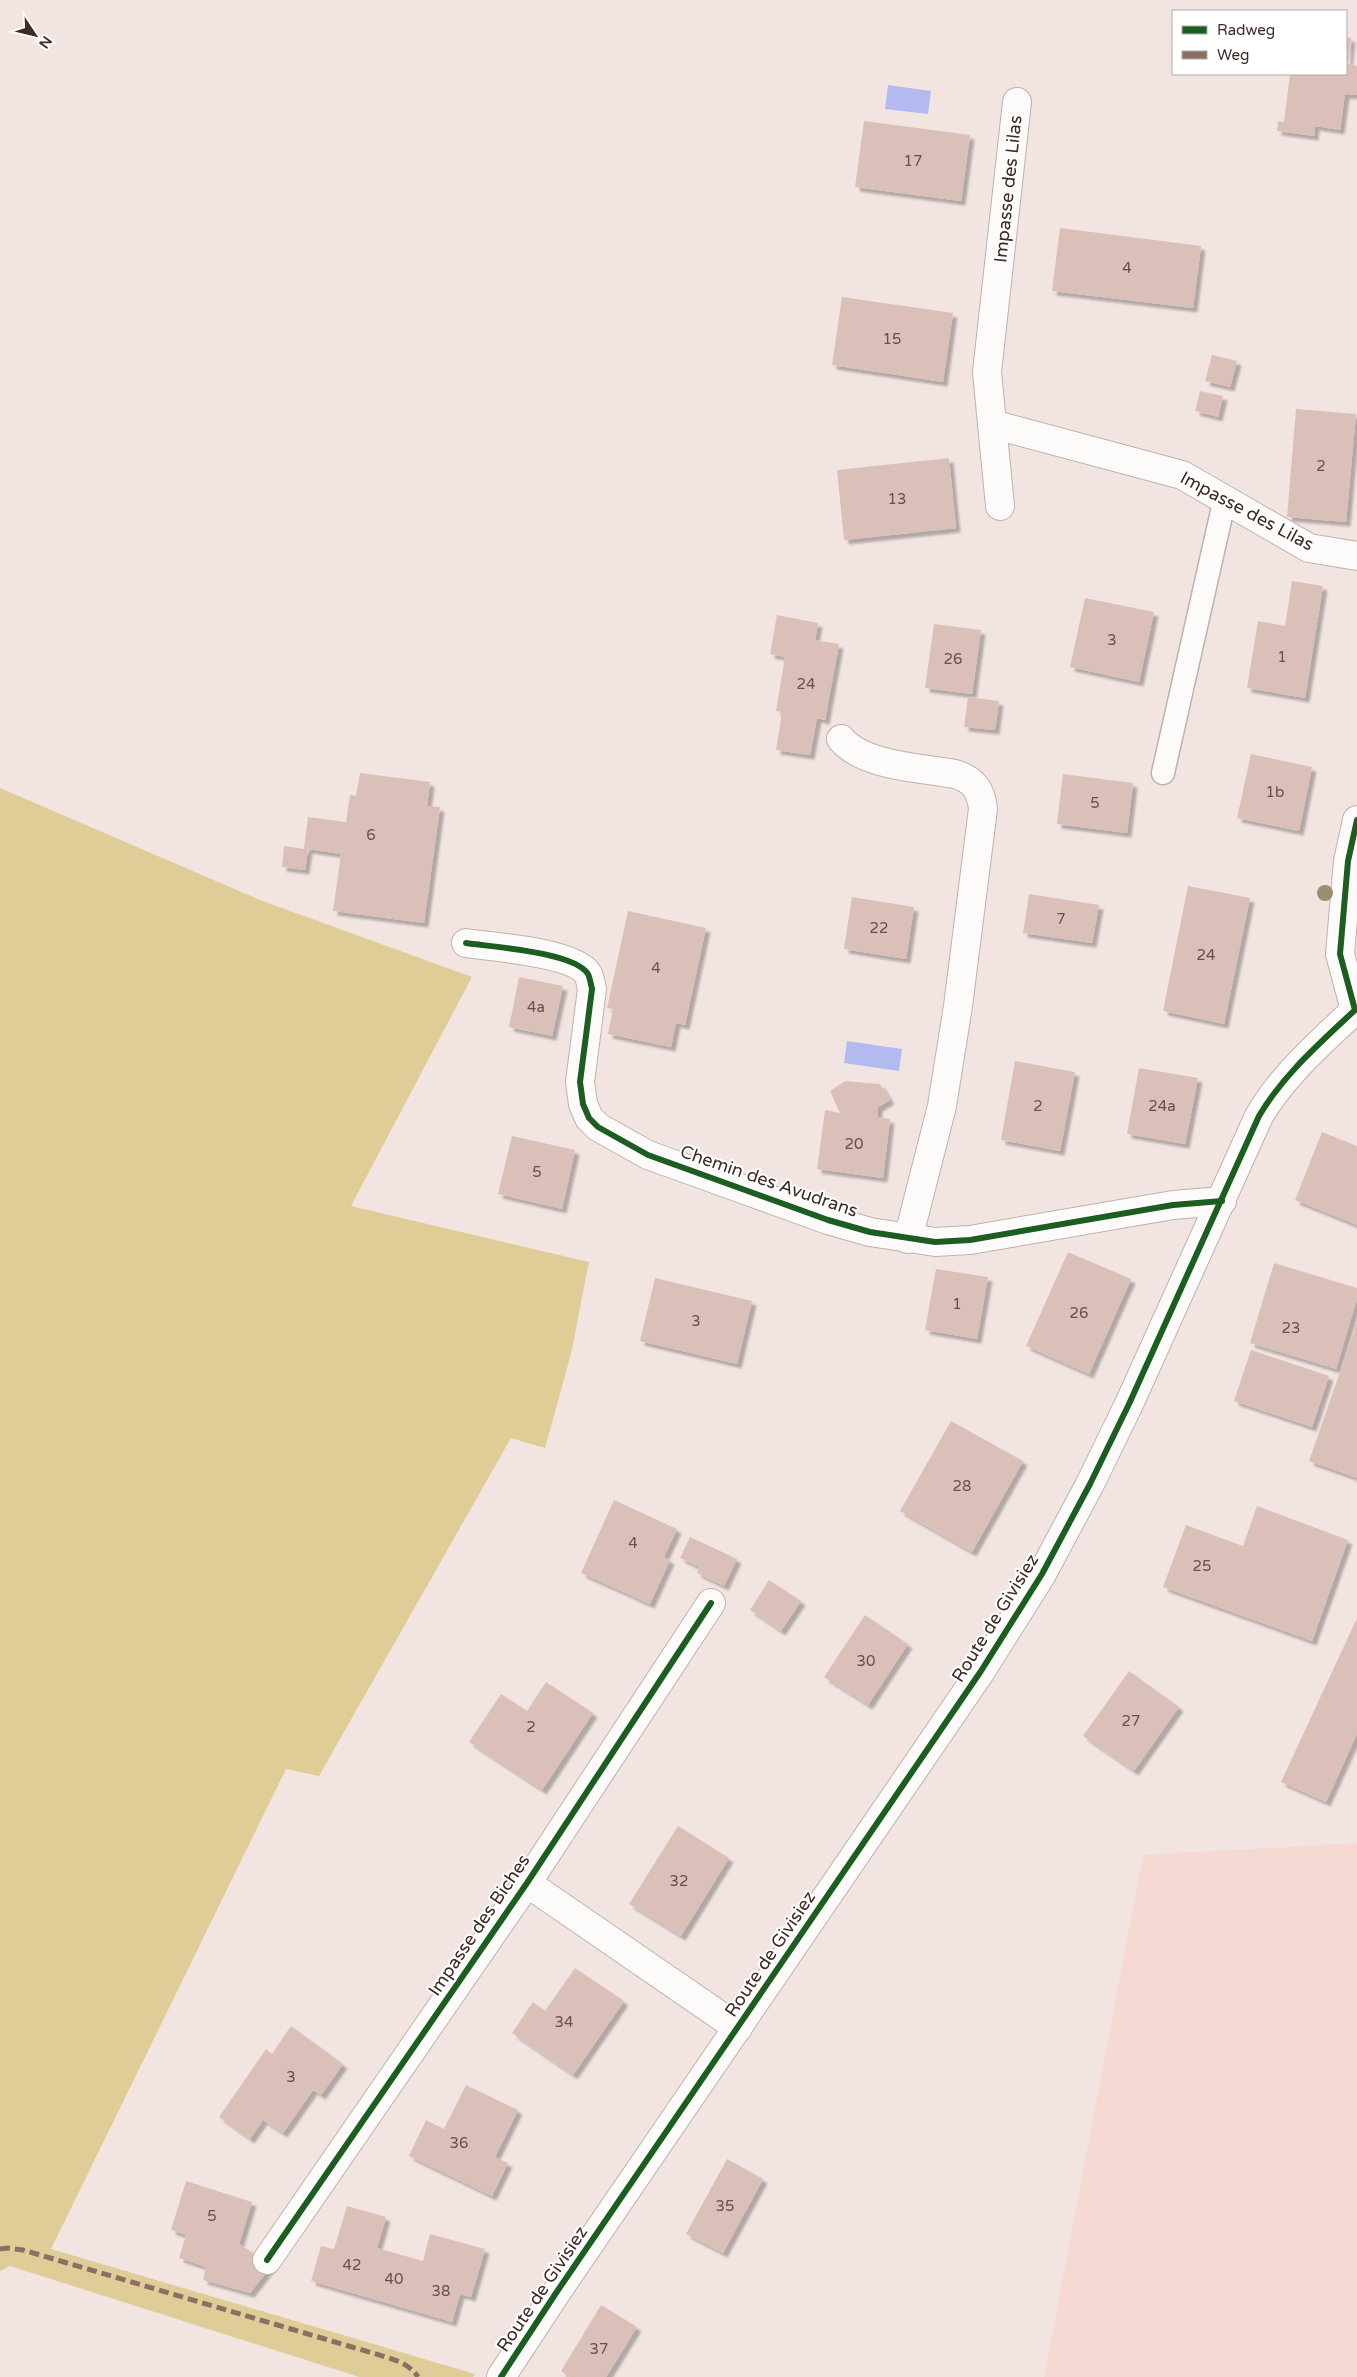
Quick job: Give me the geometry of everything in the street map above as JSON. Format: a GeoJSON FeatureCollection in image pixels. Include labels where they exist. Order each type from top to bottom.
{"type":"FeatureCollection","features":[{"type":"Feature","properties":{"kind":"street","name":"Impasse des Lilas"},"geometry":{"type":"LineString","coordinates":[[1000,506],[987,372],[1017,102]]}},
{"type":"Feature","properties":{"kind":"street","name":"Impasse des Lilas"},"geometry":{"type":"LineString","coordinates":[[992,424],[1182,475],[1309,548],[1357,556]]}},
{"type":"Feature","properties":{"kind":"street"},"geometry":{"type":"LineString","coordinates":[[841,739],[854,752],[869,759],[968,778],[977,787],[982,798],[983,809],[958,1006],[942,1106],[908,1239]]}},
{"type":"Feature","properties":{"kind":"street","name":"Route de Givisiez"},"geometry":{"type":"LineString","coordinates":[[501,2377],[556,2293],[981,1670],[1042,1574],[1124,1413],[1259,1116],[1272,1094],[1296,1067],[1356,1011],[1340,954],[1348,861],[1357,820]]}},
{"type":"Feature","properties":{"kind":"street","name":"Chemin des Avudrans"},"geometry":{"type":"LineString","coordinates":[[466,943],[556,956],[580,966],[588,975],[592,989],[580,1082],[583,1104],[589,1118],[598,1128],[648,1155],[828,1220],[870,1232],[935,1242],[970,1240],[1173,1204],[1222,1200]]}},
{"type":"Feature","properties":{"kind":"street","name":"Impasse des Biches"},"geometry":{"type":"LineString","coordinates":[[267,2260],[527,1883],[712,1603]]}},
{"type":"Feature","properties":{"kind":"street","name":"Impasse des Biches"},"geometry":{"type":"LineString","coordinates":[[527,1883],[738,2028]]}},
{"type":"Feature","properties":{"kind":"lane"},"geometry":{"type":"LineString","coordinates":[[1163,773],[1225,498]]}},
{"type":"Feature","properties":{"kind":"shaded area"},"geometry":{"type":"Polygon","coordinates":[[[0,788],[260,900],[472,977],[351,1206],[589,1262],[571,1354],[545,1448],[511,1438],[319,1776],[286,1769],[51,2249],[475,2374],[473,2377],[359,2377],[10,2266],[0,2271],[0,788]]]}},
{"type":"Feature","properties":{"kind":"shaded area"},"geometry":{"type":"Polygon","coordinates":[[[1357,1843],[1357,2377],[1044,2377],[1143,1855],[1357,1843]]]}},
{"type":"Feature","properties":{"kind":"water"},"geometry":{"type":"Polygon","coordinates":[[[888,85],[931,91],[928,114],[885,109],[888,85]]]}},
{"type":"Feature","properties":{"kind":"water"},"geometry":{"type":"Polygon","coordinates":[[[847,1041],[902,1049],[899,1071],[844,1063],[847,1041]]]}},
{"type":"Feature","properties":{"kind":"building"},"geometry":{"type":"Polygon","coordinates":[[[1347,37],[1351,38],[1348,64],[1357,66],[1357,95],[1345,94],[1340,130],[1315,126],[1314,136],[1277,131],[1278,121],[1284,122],[1290,75],[1347,75],[1347,37]]]}},
{"type":"Feature","properties":{"kind":"building"},"geometry":{"type":"Polygon","coordinates":[[[864,121],[970,135],[961,201],[855,187],[864,121]]]}},
{"type":"Feature","properties":{"kind":"building"},"geometry":{"type":"Polygon","coordinates":[[[1060,228],[1201,246],[1193,308],[1052,291],[1060,228]]]}},
{"type":"Feature","properties":{"kind":"building"},"geometry":{"type":"Polygon","coordinates":[[[842,297],[953,313],[943,382],[832,365],[842,297]]]}},
{"type":"Feature","properties":{"kind":"building"},"geometry":{"type":"Polygon","coordinates":[[[1212,355],[1237,361],[1230,387],[1205,381],[1212,355]]]}},
{"type":"Feature","properties":{"kind":"building"},"geometry":{"type":"Polygon","coordinates":[[[1200,391],[1223,396],[1218,417],[1195,411],[1200,391]]]}},
{"type":"Feature","properties":{"kind":"building"},"geometry":{"type":"Polygon","coordinates":[[[1296,409],[1356,414],[1346,522],[1287,517],[1296,409]]]}},
{"type":"Feature","properties":{"kind":"building"},"geometry":{"type":"Polygon","coordinates":[[[949,458],[956,528],[844,540],[837,470],[949,458]]]}},
{"type":"Feature","properties":{"kind":"building"},"geometry":{"type":"Polygon","coordinates":[[[1292,581],[1323,586],[1305,698],[1247,688],[1258,621],[1285,626],[1292,581]]]}},
{"type":"Feature","properties":{"kind":"building"},"geometry":{"type":"Polygon","coordinates":[[[1085,598],[1154,612],[1139,682],[1070,667],[1085,598]]]}},
{"type":"Feature","properties":{"kind":"building"},"geometry":{"type":"Polygon","coordinates":[[[777,615],[818,623],[815,640],[839,644],[825,720],[817,718],[810,755],[776,750],[782,712],[776,711],[785,657],[770,654],[777,615]]]}},
{"type":"Feature","properties":{"kind":"building"},"geometry":{"type":"Polygon","coordinates":[[[934,624],[981,630],[972,694],[925,688],[934,624]]]}},
{"type":"Feature","properties":{"kind":"building"},"geometry":{"type":"Polygon","coordinates":[[[968,697],[999,701],[995,730],[964,727],[968,697]]]}},
{"type":"Feature","properties":{"kind":"building"},"geometry":{"type":"Polygon","coordinates":[[[1251,754],[1312,767],[1299,831],[1237,818],[1251,754]]]}},
{"type":"Feature","properties":{"kind":"building"},"geometry":{"type":"Polygon","coordinates":[[[360,773],[430,782],[427,806],[440,807],[424,923],[333,911],[341,854],[308,849],[305,870],[282,867],[284,846],[304,849],[308,817],[346,822],[350,795],[356,796],[360,773]]]}},
{"type":"Feature","properties":{"kind":"building"},"geometry":{"type":"Polygon","coordinates":[[[1063,774],[1133,783],[1127,833],[1057,824],[1063,774]]]}},
{"type":"Feature","properties":{"kind":"building"},"geometry":{"type":"Polygon","coordinates":[[[1188,886],[1250,898],[1224,1024],[1163,1011],[1188,886]]]}},
{"type":"Feature","properties":{"kind":"building"},"geometry":{"type":"Polygon","coordinates":[[[1029,894],[1099,905],[1092,943],[1023,933],[1029,894]]]}},
{"type":"Feature","properties":{"kind":"building"},"geometry":{"type":"Polygon","coordinates":[[[852,897],[914,907],[906,959],[844,949],[852,897]]]}},
{"type":"Feature","properties":{"kind":"building"},"geometry":{"type":"Polygon","coordinates":[[[628,911],[706,928],[685,1025],[676,1023],[671,1047],[608,1034],[613,1009],[607,1008],[628,911]]]}},
{"type":"Feature","properties":{"kind":"building"},"geometry":{"type":"Polygon","coordinates":[[[519,977],[563,986],[552,1036],[509,1027],[519,977]]]}},
{"type":"Feature","properties":{"kind":"building"},"geometry":{"type":"Polygon","coordinates":[[[1015,1061],[1075,1072],[1060,1151],[1001,1140],[1015,1061]]]}},
{"type":"Feature","properties":{"kind":"building"},"geometry":{"type":"Polygon","coordinates":[[[1139,1068],[1198,1078],[1185,1144],[1127,1134],[1139,1068]]]}},
{"type":"Feature","properties":{"kind":"building"},"geometry":{"type":"Polygon","coordinates":[[[845,1081],[880,1084],[890,1100],[878,1107],[878,1117],[890,1119],[883,1178],[817,1169],[825,1110],[840,1113],[830,1091],[845,1081]]]}},
{"type":"Feature","properties":{"kind":"building"},"geometry":{"type":"Polygon","coordinates":[[[1322,1132],[1357,1146],[1357,1225],[1295,1200],[1322,1132]]]}},
{"type":"Feature","properties":{"kind":"building"},"geometry":{"type":"Polygon","coordinates":[[[512,1136],[575,1150],[562,1209],[498,1194],[512,1136]]]}},
{"type":"Feature","properties":{"kind":"building"},"geometry":{"type":"Polygon","coordinates":[[[1068,1252],[1131,1279],[1089,1374],[1026,1346],[1068,1252]]]}},
{"type":"Feature","properties":{"kind":"building"},"geometry":{"type":"Polygon","coordinates":[[[1274,1263],[1357,1288],[1357,1299],[1336,1369],[1250,1343],[1274,1263]]]}},
{"type":"Feature","properties":{"kind":"building"},"geometry":{"type":"Polygon","coordinates":[[[936,1269],[988,1277],[977,1339],[925,1330],[936,1269]]]}},
{"type":"Feature","properties":{"kind":"building"},"geometry":{"type":"Polygon","coordinates":[[[655,1278],[752,1301],[737,1364],[640,1341],[655,1278]]]}},
{"type":"Feature","properties":{"kind":"building"},"geometry":{"type":"Polygon","coordinates":[[[1357,1323],[1357,1478],[1309,1461],[1357,1323]]]}},
{"type":"Feature","properties":{"kind":"building"},"geometry":{"type":"Polygon","coordinates":[[[1251,1350],[1329,1376],[1312,1427],[1234,1401],[1251,1350]]]}},
{"type":"Feature","properties":{"kind":"building"},"geometry":{"type":"Polygon","coordinates":[[[951,1421],[1023,1461],[972,1552],[900,1511],[951,1421]]]}},
{"type":"Feature","properties":{"kind":"building"},"geometry":{"type":"Polygon","coordinates":[[[614,1500],[677,1529],[664,1557],[670,1560],[650,1604],[581,1573],[614,1500]]]}},
{"type":"Feature","properties":{"kind":"building"},"geometry":{"type":"Polygon","coordinates":[[[1257,1506],[1348,1540],[1312,1641],[1163,1587],[1186,1525],[1243,1546],[1257,1506]]]}},
{"type":"Feature","properties":{"kind":"building"},"geometry":{"type":"Polygon","coordinates":[[[690,1537],[737,1559],[724,1586],[697,1573],[699,1567],[680,1558],[690,1537]]]}},
{"type":"Feature","properties":{"kind":"building"},"geometry":{"type":"Polygon","coordinates":[[[769,1580],[801,1601],[781,1631],[750,1610],[769,1580]]]}},
{"type":"Feature","properties":{"kind":"building"},"geometry":{"type":"Polygon","coordinates":[[[865,1615],[908,1644],[868,1705],[824,1677],[865,1615]]]}},
{"type":"Feature","properties":{"kind":"building"},"geometry":{"type":"Polygon","coordinates":[[[1357,1618],[1357,1734],[1326,1802],[1281,1782],[1357,1618]]]}},
{"type":"Feature","properties":{"kind":"building"},"geometry":{"type":"Polygon","coordinates":[[[1129,1671],[1179,1707],[1134,1771],[1083,1736],[1129,1671]]]}},
{"type":"Feature","properties":{"kind":"building"},"geometry":{"type":"Polygon","coordinates":[[[546,1682],[593,1713],[542,1790],[469,1742],[501,1694],[527,1711],[546,1682]]]}},
{"type":"Feature","properties":{"kind":"building"},"geometry":{"type":"Polygon","coordinates":[[[678,1826],[729,1858],[681,1936],[629,1904],[678,1826]]]}},
{"type":"Feature","properties":{"kind":"building"},"geometry":{"type":"Polygon","coordinates":[[[575,1968],[624,2001],[573,2075],[512,2033],[533,2002],[545,2011],[575,1968]]]}},
{"type":"Feature","properties":{"kind":"building"},"geometry":{"type":"Polygon","coordinates":[[[291,2026],[343,2064],[321,2095],[313,2090],[283,2133],[263,2120],[250,2139],[219,2117],[266,2049],[272,2054],[291,2026]]]}},
{"type":"Feature","properties":{"kind":"building"},"geometry":{"type":"Polygon","coordinates":[[[466,2085],[518,2110],[495,2157],[508,2163],[492,2196],[409,2156],[426,2120],[444,2129],[466,2085]]]}},
{"type":"Feature","properties":{"kind":"building"},"geometry":{"type":"Polygon","coordinates":[[[727,2159],[763,2179],[723,2253],[686,2234],[727,2159]]]}},
{"type":"Feature","properties":{"kind":"building"},"geometry":{"type":"Polygon","coordinates":[[[186,2181],[252,2202],[239,2244],[272,2265],[250,2293],[203,2280],[206,2267],[179,2258],[186,2235],[171,2230],[186,2181]]]}},
{"type":"Feature","properties":{"kind":"building"},"geometry":{"type":"Polygon","coordinates":[[[347,2206],[386,2217],[377,2248],[423,2261],[430,2234],[485,2249],[471,2297],[460,2294],[452,2322],[311,2281],[321,2246],[334,2249],[347,2206]]]}},
{"type":"Feature","properties":{"kind":"building"},"geometry":{"type":"Polygon","coordinates":[[[601,2305],[637,2327],[606,2377],[570,2377],[561,2371],[601,2305]]]}},
{"type":"Feature","properties":{"kind":"marked path"},"geometry":{"type":"LineString","coordinates":[[0,2249],[23,2250],[386,2357],[404,2364],[418,2377]]}},
{"type":"Feature","properties":{"kind":"cycle path"},"geometry":{"type":"LineString","coordinates":[[501,2377],[556,2293],[981,1671],[1042,1574],[1090,1484],[1129,1404],[1259,1116],[1291,1073],[1355,1010],[1340,954],[1348,861],[1357,820]]}},
{"type":"Feature","properties":{"kind":"cycle path"},"geometry":{"type":"LineString","coordinates":[[466,943],[532,952],[567,960],[588,974],[592,989],[580,1082],[583,1104],[589,1118],[598,1127],[648,1155],[828,1220],[870,1232],[935,1242],[970,1240],[1173,1205],[1222,1201]]}},
{"type":"Feature","properties":{"kind":"cycle path"},"geometry":{"type":"LineString","coordinates":[[267,2260],[527,1883],[711,1603]]}}]}
